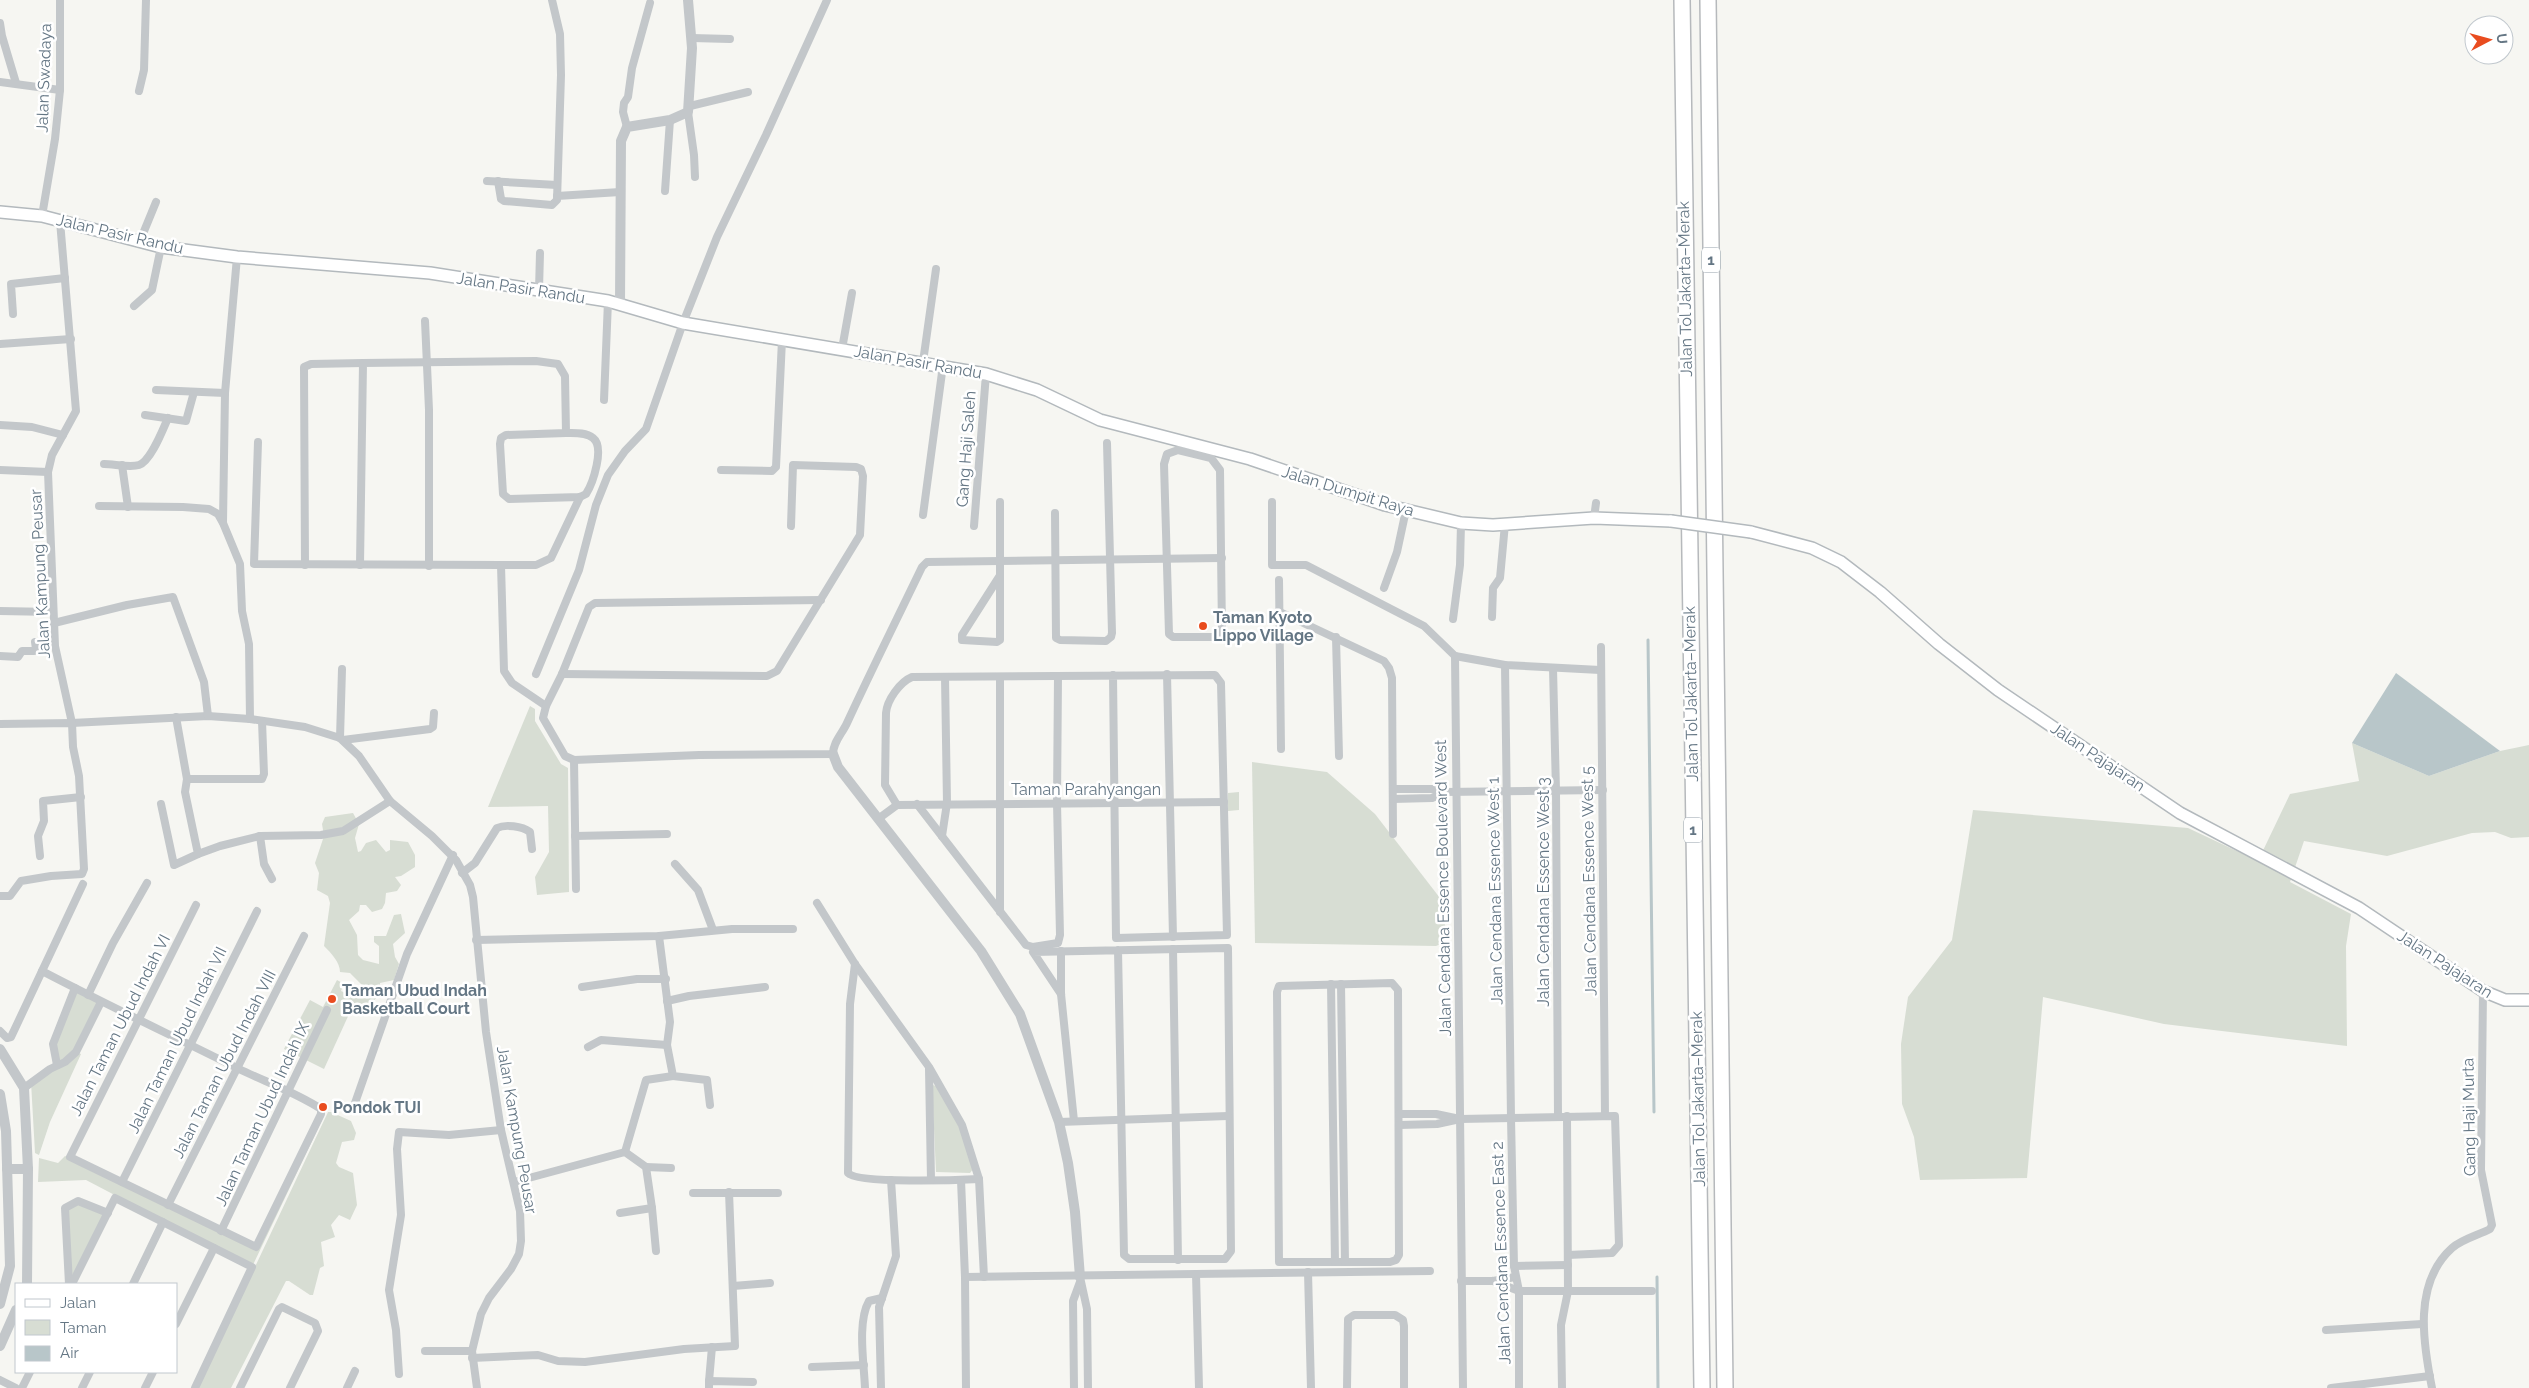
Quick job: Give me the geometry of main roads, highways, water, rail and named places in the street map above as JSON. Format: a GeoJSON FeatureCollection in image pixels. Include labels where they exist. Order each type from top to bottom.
{"type":"FeatureCollection","features":[{"type":"Feature","properties":{"kind":"highway","name":"Jalan Tol Jakarta–Merak"},"geometry":{"type":"LineString","coordinates":[[1682,0],[1702,1388]]}},
{"type":"Feature","properties":{"kind":"highway","name":"Jalan Tol Jakarta–Merak"},"geometry":{"type":"LineString","coordinates":[[1708,0],[1725,1388]]}},
{"type":"Feature","properties":{"kind":"main road","name":"Jalan Pasir Randu"},"geometry":{"type":"LineString","coordinates":[[0,212],[42,216],[161,247],[237,257],[430,273],[608,301],[683,323],[986,374],[1037,390]]}},
{"type":"Feature","properties":{"kind":"main road","name":"Jalan Dumpit Raya"},"geometry":{"type":"LineString","coordinates":[[1037,390],[1100,420],[1250,459],[1318,484],[1406,510],[1461,523],[1505,524],[1594,518],[1671,521]]}},
{"type":"Feature","properties":{"kind":"main road","name":"Jalan Pajajaran"},"geometry":{"type":"LineString","coordinates":[[1671,521],[1750,532],[1812,548],[1841,562],[1880,592],[1939,644],[1998,690],[2180,812],[2359,908],[2483,992],[2505,1000],[2529,1000]]}},
{"type":"Feature","properties":{"kind":"water"},"geometry":{"type":"Polygon","coordinates":[[[2396,673],[2500,751],[2429,776],[2352,743],[2396,673]]]}},
{"type":"Feature","properties":{"kind":"waterway"},"geometry":{"type":"LineString","coordinates":[[1648,640],[1654,1112]]}},
{"type":"Feature","properties":{"kind":"waterway"},"geometry":{"type":"LineString","coordinates":[[1657,1277],[1658,1388]]}},
{"type":"Feature","properties":{"kind":"place","name":"Taman Kyoto Lippo Village"},"geometry":{"type":"Point","coordinates":[1203,626]}},
{"type":"Feature","properties":{"kind":"place","name":"Taman Ubud Indah Basketball Court"},"geometry":{"type":"Point","coordinates":[332,999]}},
{"type":"Feature","properties":{"kind":"place","name":"Pondok TUI"},"geometry":{"type":"Point","coordinates":[323,1107]}}]}
